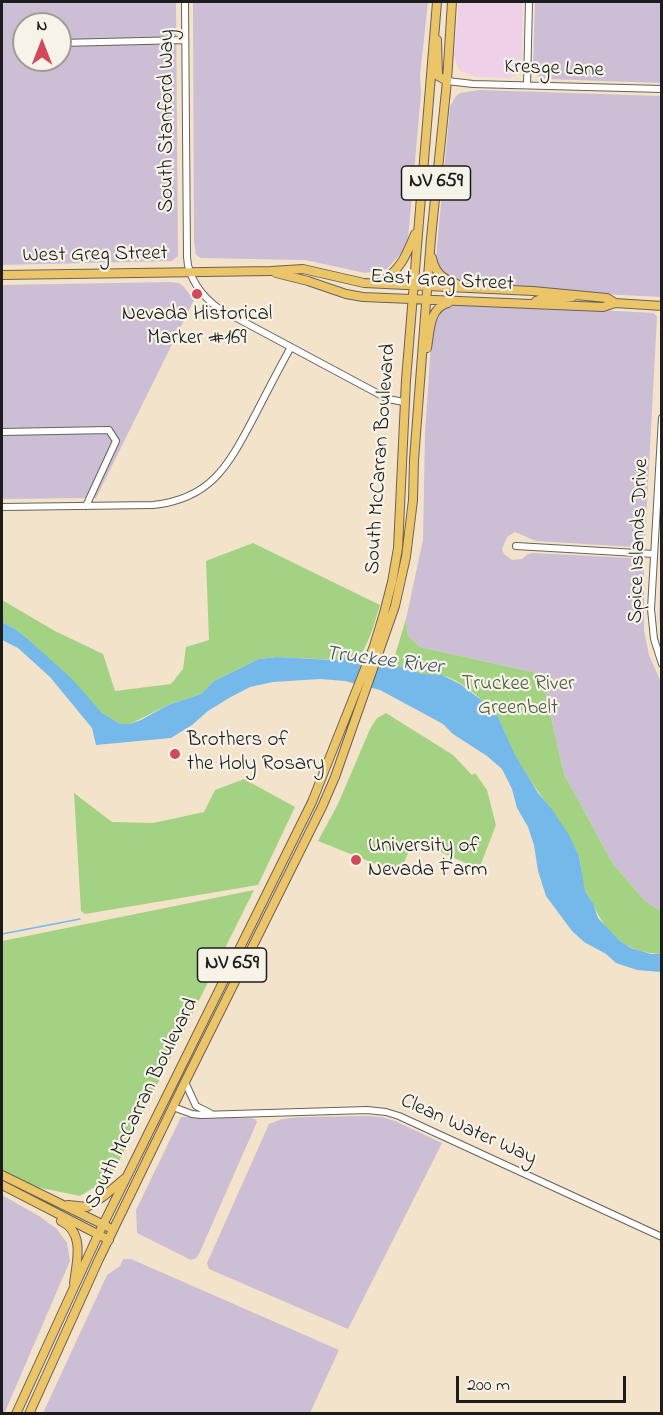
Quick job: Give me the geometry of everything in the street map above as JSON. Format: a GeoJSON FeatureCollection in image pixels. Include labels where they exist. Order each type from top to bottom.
{"type":"FeatureCollection","features":[{"type":"Feature","properties":{"kind":"main road","name":"South McCarran Boulevard"},"geometry":{"type":"LineString","coordinates":[[377,646],[396,564],[405,402],[437,2]]}},
{"type":"Feature","properties":{"kind":"main road","name":"South McCarran Boulevard"},"geometry":{"type":"LineString","coordinates":[[29,1413],[114,1229],[335,777],[357,702],[377,646],[395,606],[406,557],[412,500],[430,246],[447,81],[452,2]]}},
{"type":"Feature","properties":{"kind":"main road"},"geometry":{"type":"LineString","coordinates":[[435,17],[438,76],[447,81]]}},
{"type":"Feature","properties":{"kind":"main road"},"geometry":{"type":"LineString","coordinates":[[379,283],[393,275],[400,265],[418,227]]}},
{"type":"Feature","properties":{"kind":"main road"},"geometry":{"type":"LineString","coordinates":[[430,246],[434,267],[441,276],[467,287]]}},
{"type":"Feature","properties":{"kind":"main road","name":"East Greg Street"},"geometry":{"type":"LineString","coordinates":[[189,272],[303,269],[351,280],[581,295],[607,298],[615,303]]}},
{"type":"Feature","properties":{"kind":"main road","name":"East Greg Street"},"geometry":{"type":"LineString","coordinates":[[271,271],[363,297],[603,307],[615,303],[662,306]]}},
{"type":"Feature","properties":{"kind":"main road","name":"West Greg Street"},"geometry":{"type":"LineString","coordinates":[[2,275],[189,272]]}},
{"type":"Feature","properties":{"kind":"main road"},"geometry":{"type":"LineString","coordinates":[[534,304],[541,298],[564,299],[581,295]]}},
{"type":"Feature","properties":{"kind":"main road"},"geometry":{"type":"LineString","coordinates":[[419,390],[434,312],[447,303],[466,302]]}},
{"type":"Feature","properties":{"kind":"main road","name":"South McCarran Boulevard"},"geometry":{"type":"LineString","coordinates":[[16,1413],[98,1235],[296,837],[357,702]]}},
{"type":"Feature","properties":{"kind":"main road"},"geometry":{"type":"LineString","coordinates":[[296,837],[305,842]]}},
{"type":"Feature","properties":{"kind":"main road"},"geometry":{"type":"LineString","coordinates":[[48,1199],[87,1208],[105,1196],[129,1174]]}},
{"type":"Feature","properties":{"kind":"main road"},"geometry":{"type":"LineString","coordinates":[[2,1175],[114,1229]]}},
{"type":"Feature","properties":{"kind":"main road"},"geometry":{"type":"LineString","coordinates":[[2,1185],[109,1240]]}},
{"type":"Feature","properties":{"kind":"main road"},"geometry":{"type":"LineString","coordinates":[[36,1203],[76,1234],[78,1248],[73,1290]]}},
{"type":"Feature","properties":{"kind":"street","name":"South Stanford Way"},"geometry":{"type":"LineString","coordinates":[[185,2],[189,272],[203,295],[218,308],[388,399],[405,402]]}},
{"type":"Feature","properties":{"kind":"street"},"geometry":{"type":"LineString","coordinates":[[527,85],[529,2]]}},
{"type":"Feature","properties":{"kind":"street"},"geometry":{"type":"LineString","coordinates":[[72,43],[185,40]]}},
{"type":"Feature","properties":{"kind":"street","name":"Kresge Lane"},"geometry":{"type":"LineString","coordinates":[[447,81],[473,84],[662,90]]}},
{"type":"Feature","properties":{"kind":"street"},"geometry":{"type":"LineString","coordinates":[[2,507],[164,504],[189,496],[210,483],[231,459],[291,347]]}},
{"type":"Feature","properties":{"kind":"street","name":"Spice Islands Drive"},"geometry":{"type":"LineString","coordinates":[[662,418],[651,619],[654,639],[662,664]]}},
{"type":"Feature","properties":{"kind":"street"},"geometry":{"type":"LineString","coordinates":[[2,432],[109,430],[116,441],[86,506]]}},
{"type":"Feature","properties":{"kind":"street"},"geometry":{"type":"LineString","coordinates":[[516,546],[654,554]]}},
{"type":"Feature","properties":{"kind":"street"},"geometry":{"type":"LineString","coordinates":[[185,1082],[196,1106],[213,1113]]}},
{"type":"Feature","properties":{"kind":"street","name":"Clean Water Way"},"geometry":{"type":"LineString","coordinates":[[173,1107],[196,1115],[367,1110],[393,1114],[662,1237]]}},
{"type":"Feature","properties":{"kind":"shaded area"},"geometry":{"type":"Polygon","coordinates":[[[2,2],[176,2],[178,256],[172,261],[2,265],[2,2]]]}},
{"type":"Feature","properties":{"kind":"shaded area"},"geometry":{"type":"Polygon","coordinates":[[[193,2],[428,2],[420,75],[421,94],[408,239],[403,251],[387,269],[365,273],[305,260],[201,258],[196,255],[194,242],[193,2]]]}},
{"type":"Feature","properties":{"kind":"shaded area"},"geometry":{"type":"Polygon","coordinates":[[[459,2],[523,2],[521,66],[516,75],[509,78],[477,77],[460,71],[454,57],[459,2]]]}},
{"type":"Feature","properties":{"kind":"shaded area"},"geometry":{"type":"Polygon","coordinates":[[[535,2],[661,2],[661,83],[538,77],[533,67],[535,2]]]}},
{"type":"Feature","properties":{"kind":"shaded area"},"geometry":{"type":"Polygon","coordinates":[[[480,90],[661,96],[661,297],[601,294],[445,277],[436,262],[436,257],[450,107],[460,93],[480,90]]]}},
{"type":"Feature","properties":{"kind":"shaded area"},"geometry":{"type":"Polygon","coordinates":[[[171,282],[183,286],[194,300],[96,498],[2,499],[2,285],[171,282]]]}},
{"type":"Feature","properties":{"kind":"shaded area"},"geometry":{"type":"Polygon","coordinates":[[[450,305],[654,313],[657,317],[645,540],[633,547],[536,541],[515,532],[507,537],[502,549],[504,554],[512,560],[522,559],[533,553],[631,558],[639,561],[644,568],[644,630],[649,655],[661,682],[661,911],[645,901],[613,864],[564,774],[541,674],[420,647],[408,636],[406,619],[423,540],[425,433],[432,328],[438,312],[450,305]]]}},
{"type":"Feature","properties":{"kind":"shaded area"},"geometry":{"type":"Polygon","coordinates":[[[661,552],[661,639],[659,615],[661,552]]]}},
{"type":"Feature","properties":{"kind":"shaded area"},"geometry":{"type":"Polygon","coordinates":[[[369,1116],[395,1121],[442,1143],[348,1329],[209,1269],[207,1263],[269,1124],[282,1119],[301,1117],[369,1116]]]}},
{"type":"Feature","properties":{"kind":"shaded area"},"geometry":{"type":"Polygon","coordinates":[[[181,1117],[250,1118],[257,1122],[199,1254],[191,1260],[137,1233],[136,1210],[181,1117]]]}},
{"type":"Feature","properties":{"kind":"shaded area"},"geometry":{"type":"Polygon","coordinates":[[[2,1195],[57,1229],[67,1243],[70,1261],[4,1414],[2,1413],[2,1195]]]}},
{"type":"Feature","properties":{"kind":"shaded area"},"geometry":{"type":"Polygon","coordinates":[[[123,1259],[131,1259],[339,1350],[310,1413],[43,1413],[107,1275],[120,1266],[123,1259]]]}},
{"type":"Feature","properties":{"kind":"green space"},"geometry":{"type":"Polygon","coordinates":[[[253,543],[380,605],[371,634],[359,660],[345,657],[339,660],[277,657],[259,659],[214,681],[201,694],[168,705],[130,724],[120,724],[103,714],[28,639],[2,622],[2,600],[55,631],[103,654],[115,691],[171,684],[183,669],[186,647],[209,640],[206,561],[253,543]]]}},
{"type":"Feature","properties":{"kind":"green space","name":"Truckee River Greenbelt"},"geometry":{"type":"Polygon","coordinates":[[[406,619],[408,636],[420,647],[541,674],[564,774],[613,864],[645,901],[661,911],[661,954],[649,953],[628,946],[611,933],[604,924],[584,888],[577,852],[563,827],[522,768],[501,723],[483,701],[453,679],[441,675],[428,676],[392,665],[406,619]]]}},
{"type":"Feature","properties":{"kind":"green space"},"geometry":{"type":"Polygon","coordinates":[[[386,713],[453,755],[472,775],[475,773],[487,790],[496,825],[479,869],[414,840],[398,876],[381,866],[318,841],[338,804],[370,729],[377,718],[386,713]]]}},
{"type":"Feature","properties":{"kind":"green space"},"geometry":{"type":"Polygon","coordinates":[[[244,779],[295,807],[258,885],[85,914],[81,911],[74,793],[112,822],[153,823],[204,812],[215,790],[244,779]]]}},
{"type":"Feature","properties":{"kind":"green space"},"geometry":{"type":"Polygon","coordinates":[[[254,890],[111,1177],[80,1196],[26,1185],[2,1173],[2,941],[254,890]]]}},
{"type":"Feature","properties":{"kind":"water"},"geometry":{"type":"Polygon","coordinates":[[[2,622],[28,639],[73,680],[102,713],[120,724],[130,724],[141,720],[168,705],[201,694],[214,681],[259,659],[277,657],[334,660],[345,657],[387,663],[422,674],[442,675],[460,684],[488,705],[498,717],[515,755],[538,793],[569,835],[579,856],[585,891],[593,903],[598,918],[620,941],[631,948],[651,954],[661,954],[661,972],[637,970],[616,963],[606,954],[584,942],[572,931],[546,896],[528,827],[517,808],[512,789],[502,769],[487,756],[453,734],[443,724],[380,690],[345,681],[320,679],[273,682],[250,687],[229,698],[171,738],[96,745],[92,728],[50,677],[18,648],[2,640],[2,622]]]}},
{"type":"Feature","properties":{"kind":"waterway"},"geometry":{"type":"LineString","coordinates":[[2,934],[80,919]]}},
{"type":"Feature","properties":{"kind":"place","name":"Nevada Historical Marker #169"},"geometry":{"type":"Point","coordinates":[197,294]}},
{"type":"Feature","properties":{"kind":"place","name":"Brothers of the Holy Rosary"},"geometry":{"type":"Point","coordinates":[175,754]}},
{"type":"Feature","properties":{"kind":"place","name":"University of Nevada Farm"},"geometry":{"type":"Point","coordinates":[356,860]}},
{"type":"Feature","properties":{"kind":"water label","name":"Truckee River"},"geometry":{"type":"Point","coordinates":[384,662]}}]}
